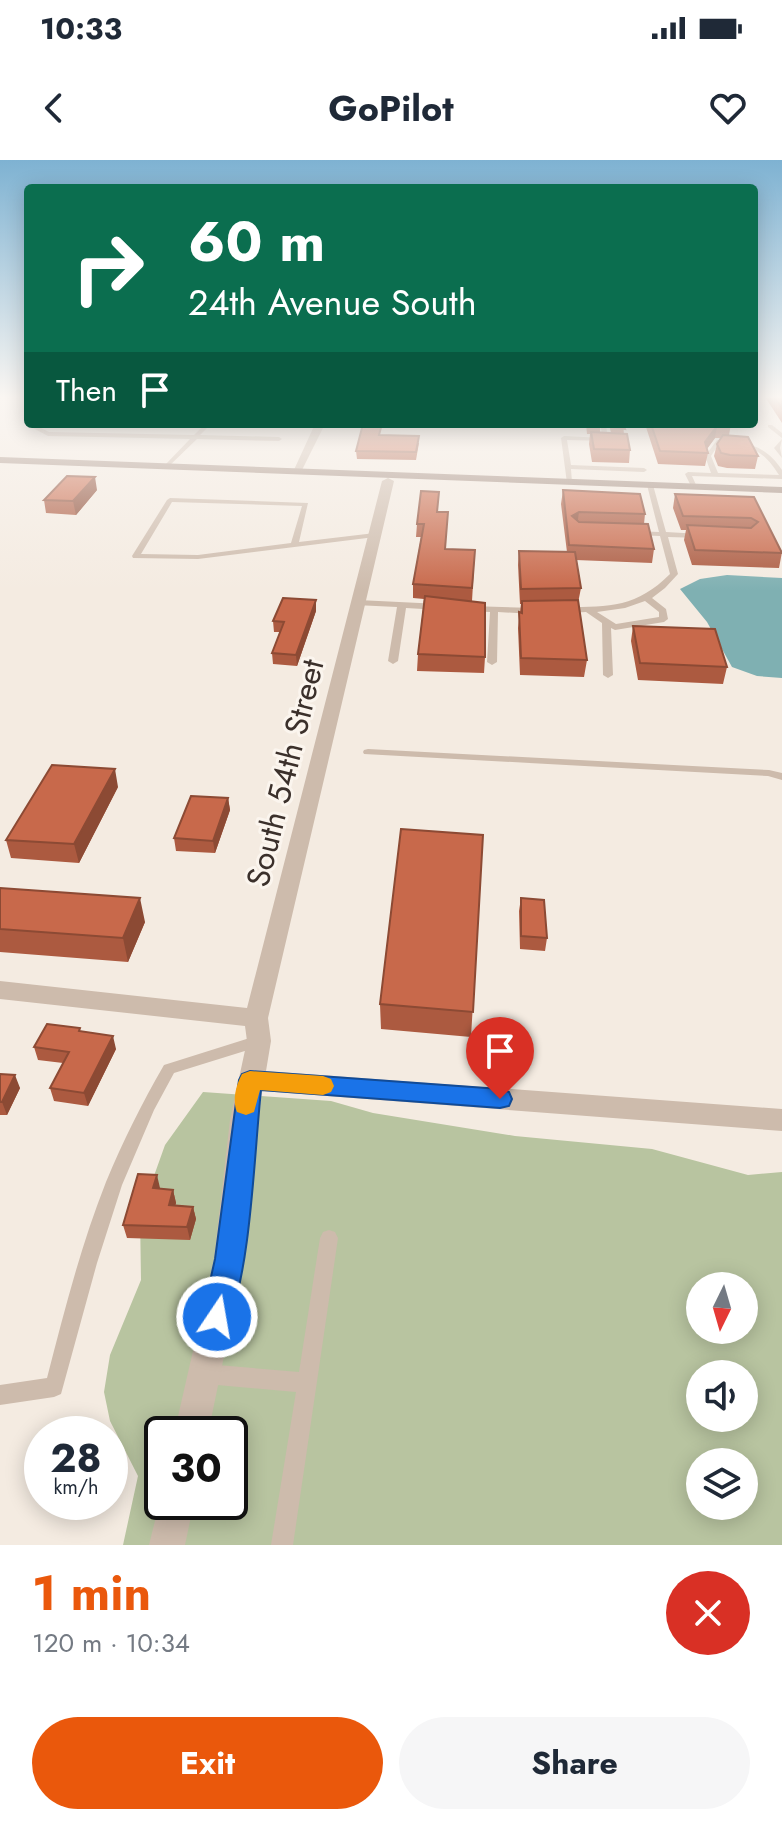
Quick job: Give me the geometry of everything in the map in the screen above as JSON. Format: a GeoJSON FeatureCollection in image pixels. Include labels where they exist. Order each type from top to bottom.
{"type":"FeatureCollection","features":[{"type":"Feature","properties":{"kind":"main road"},"geometry":{"type":"LineString","coordinates":[[45,462],[508,480]]}},
{"type":"Feature","properties":{"kind":"main road"},"geometry":{"type":"LineString","coordinates":[[0,468],[782,490]]}},
{"type":"Feature","properties":{"kind":"main road"},"geometry":{"type":"LineString","coordinates":[[121,472],[135,469],[292,473],[297,470]]}},
{"type":"Feature","properties":{"kind":"main road"},"geometry":{"type":"LineString","coordinates":[[388,481],[399,477],[481,477]]}},
{"type":"Feature","properties":{"kind":"street"},"geometry":{"type":"LineString","coordinates":[[297,470],[301,462]]}},
{"type":"Feature","properties":{"kind":"street","name":"South 54th Street"},"geometry":{"type":"LineString","coordinates":[[195,1416],[229,1259],[257,1029],[388,481]]}},
{"type":"Feature","properties":{"kind":"street"},"geometry":{"type":"LineString","coordinates":[[0,990],[257,1029]]}},
{"type":"Feature","properties":{"kind":"street"},"geometry":{"type":"LineString","coordinates":[[250,1080],[782,1120]]}},
{"type":"Feature","properties":{"kind":"street"},"geometry":{"type":"LineString","coordinates":[[167,1545],[172,1520]]}},
{"type":"Feature","properties":{"kind":"lane"},"geometry":{"type":"LineString","coordinates":[[167,466],[172,462]]}},
{"type":"Feature","properties":{"kind":"lane"},"geometry":{"type":"LineString","coordinates":[[567,462],[569,482]]}},
{"type":"Feature","properties":{"kind":"lane"},"geometry":{"type":"LineString","coordinates":[[710,462],[715,475]]}},
{"type":"Feature","properties":{"kind":"lane"},"geometry":{"type":"LineString","coordinates":[[568,467],[644,470]]}},
{"type":"Feature","properties":{"kind":"lane"},"geometry":{"type":"LineString","coordinates":[[694,487],[688,474],[782,476]]}},
{"type":"Feature","properties":{"kind":"lane"},"geometry":{"type":"LineString","coordinates":[[560,610],[622,608],[656,596],[674,574],[650,485]]}},
{"type":"Feature","properties":{"kind":"lane"},"geometry":{"type":"LineString","coordinates":[[294,545],[306,504],[170,500],[136,556],[198,557],[375,535]]}},
{"type":"Feature","properties":{"kind":"lane"},"geometry":{"type":"LineString","coordinates":[[641,502],[655,503]]}},
{"type":"Feature","properties":{"kind":"lane"},"geometry":{"type":"LineString","coordinates":[[620,533],[706,536]]}},
{"type":"Feature","properties":{"kind":"lane"},"geometry":{"type":"LineString","coordinates":[[588,610],[606,624],[623,627],[664,619],[663,611],[648,599]]}},
{"type":"Feature","properties":{"kind":"lane"},"geometry":{"type":"LineString","coordinates":[[358,603],[448,608]]}},
{"type":"Feature","properties":{"kind":"lane"},"geometry":{"type":"LineString","coordinates":[[393,661],[402,605]]}},
{"type":"Feature","properties":{"kind":"lane"},"geometry":{"type":"LineString","coordinates":[[464,608],[546,611]]}},
{"type":"Feature","properties":{"kind":"lane"},"geometry":{"type":"LineString","coordinates":[[492,662],[494,610]]}},
{"type":"Feature","properties":{"kind":"lane"},"geometry":{"type":"LineString","coordinates":[[606,624],[608,675]]}},
{"type":"Feature","properties":{"kind":"lane"},"geometry":{"type":"LineString","coordinates":[[368,752],[700,768],[769,773],[782,777]]}},
{"type":"Feature","properties":{"kind":"lane"},"geometry":{"type":"LineString","coordinates":[[0,1395],[54,1387],[97,1222],[142,1115],[169,1069],[257,1029]]}},
{"type":"Feature","properties":{"kind":"lane"},"geometry":{"type":"LineString","coordinates":[[282,1545],[329,1238]]}},
{"type":"Feature","properties":{"kind":"lane"},"geometry":{"type":"LineString","coordinates":[[204,1374],[307,1383]]}},
{"type":"Feature","properties":{"kind":"green space"},"geometry":{"type":"Polygon","coordinates":[[[203,1092],[331,1101],[373,1113],[515,1136],[652,1149],[748,1175],[782,1172],[782,1545],[123,1545],[138,1476],[128,1456],[128,1416],[109,1416],[104,1392],[110,1355],[141,1280],[140,1215],[165,1145],[203,1092]]]}},
{"type":"Feature","properties":{"kind":"water"},"geometry":{"type":"Polygon","coordinates":[[[727,575],[782,578],[782,678],[757,676],[732,667],[707,622],[680,589],[700,579],[727,575]]]}},
{"type":"Feature","properties":{"kind":"building"},"geometry":{"type":"Polygon","coordinates":[[[67,476],[95,477],[73,501],[44,500],[67,476]]]}},
{"type":"Feature","properties":{"kind":"building"},"geometry":{"type":"Polygon","coordinates":[[[563,490],[640,494],[645,514],[579,512],[572,516],[579,522],[648,524],[654,549],[569,545],[563,490]]]}},
{"type":"Feature","properties":{"kind":"building"},"geometry":{"type":"Polygon","coordinates":[[[421,491],[439,492],[437,512],[448,512],[445,549],[475,550],[472,588],[413,584],[424,524],[417,524],[421,491]]]}},
{"type":"Feature","properties":{"kind":"building"},"geometry":{"type":"Polygon","coordinates":[[[675,494],[754,497],[782,553],[695,550],[687,525],[751,528],[758,522],[751,518],[683,516],[675,494]]]}},
{"type":"Feature","properties":{"kind":"building"},"geometry":{"type":"Polygon","coordinates":[[[519,551],[575,552],[581,588],[521,589],[519,551]]]}},
{"type":"Feature","properties":{"kind":"building"},"geometry":{"type":"Polygon","coordinates":[[[425,596],[485,603],[485,657],[418,654],[425,596]]]}},
{"type":"Feature","properties":{"kind":"building"},"geometry":{"type":"Polygon","coordinates":[[[283,598],[316,600],[296,655],[272,653],[284,622],[273,621],[283,598]]]}},
{"type":"Feature","properties":{"kind":"building"},"geometry":{"type":"Polygon","coordinates":[[[578,600],[587,660],[521,658],[519,612],[522,613],[522,601],[578,600]]]}},
{"type":"Feature","properties":{"kind":"building"},"geometry":{"type":"Polygon","coordinates":[[[633,626],[715,629],[727,667],[640,663],[633,626]]]}},
{"type":"Feature","properties":{"kind":"building"},"geometry":{"type":"Polygon","coordinates":[[[52,765],[115,769],[74,844],[6,840],[52,765]]]}},
{"type":"Feature","properties":{"kind":"building"},"geometry":{"type":"Polygon","coordinates":[[[191,796],[228,798],[213,841],[174,838],[191,796]]]}},
{"type":"Feature","properties":{"kind":"building"},"geometry":{"type":"Polygon","coordinates":[[[401,829],[483,835],[473,1012],[380,1004],[401,829]]]}},
{"type":"Feature","properties":{"kind":"building"},"geometry":{"type":"Polygon","coordinates":[[[0,888],[140,898],[123,938],[0,929],[0,888]]]}},
{"type":"Feature","properties":{"kind":"building"},"geometry":{"type":"Polygon","coordinates":[[[521,898],[544,900],[547,938],[521,936],[521,898]]]}},
{"type":"Feature","properties":{"kind":"building"},"geometry":{"type":"Polygon","coordinates":[[[47,1024],[113,1036],[84,1093],[50,1088],[69,1052],[34,1047],[47,1024]]]}},
{"type":"Feature","properties":{"kind":"building"},"geometry":{"type":"Polygon","coordinates":[[[0,1074],[15,1075],[2,1102],[0,1102],[0,1074]]]}},
{"type":"Feature","properties":{"kind":"building"},"geometry":{"type":"Polygon","coordinates":[[[138,1174],[157,1175],[153,1188],[173,1190],[169,1205],[193,1207],[187,1227],[123,1225],[138,1174]]]}},
{"type":"Feature","properties":{"kind":"slow traffic"},"geometry":{"type":"LineString","coordinates":[[246,1105],[250,1080],[323,1086]]}},
{"type":"Feature","properties":{"kind":"route"},"geometry":{"type":"LineString","coordinates":[[217,1317],[229,1259],[250,1080],[500,1099]]}}]}
